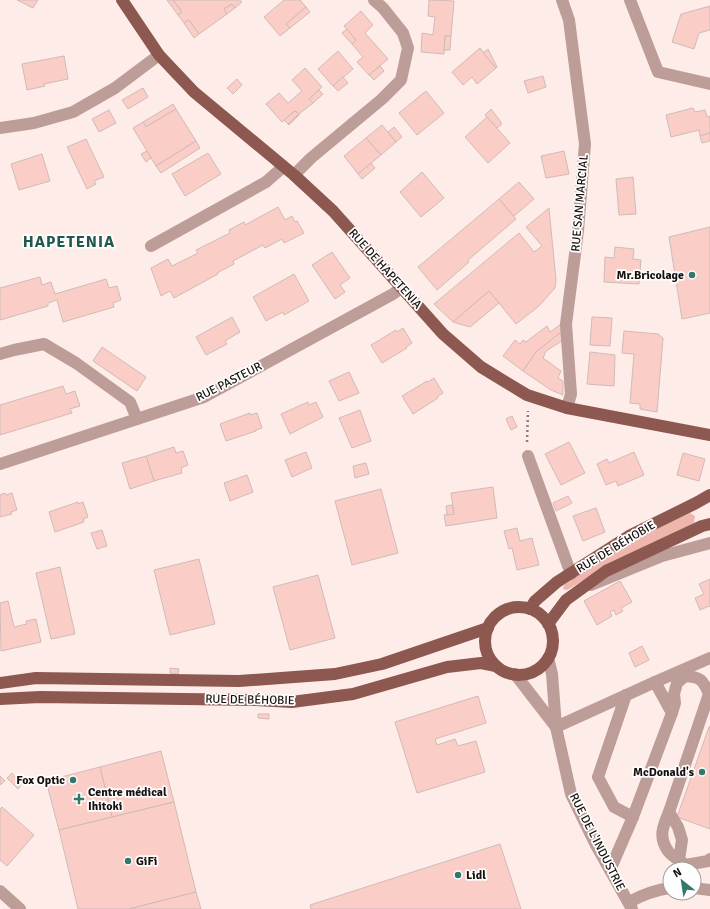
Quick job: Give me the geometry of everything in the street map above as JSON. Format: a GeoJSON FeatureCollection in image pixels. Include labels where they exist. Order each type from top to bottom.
{"type":"FeatureCollection","features":[{"type":"Feature","properties":{"kind":"main road","name":"RUE DE HAPETENIA"},"geometry":{"type":"LineString","coordinates":[[122,0],[159,56],[194,92],[294,175],[333,211],[443,334],[481,367],[527,395],[567,408],[710,435]]}},
{"type":"Feature","properties":{"kind":"main road","name":"RUE DE BÉHOBIE"},"geometry":{"type":"LineString","coordinates":[[530,609],[535,601],[557,582],[629,536],[696,503],[710,494]]}},
{"type":"Feature","properties":{"kind":"main road","name":"RUE DE BÉHOBIE"},"geometry":{"type":"LineString","coordinates":[[548,624],[566,600],[606,571],[702,526],[710,524]]}},
{"type":"Feature","properties":{"kind":"main road"},"geometry":{"type":"LineString","coordinates":[[520,607],[530,609],[537,612],[548,624],[551,631],[552,648],[548,658],[538,668],[531,672],[515,674],[496,666],[489,658],[485,638],[488,628],[493,619],[505,610],[520,607]]}},
{"type":"Feature","properties":{"kind":"main road","name":"RUE DE BÉHOBIE"},"geometry":{"type":"LineString","coordinates":[[0,683],[36,678],[239,681],[335,674],[382,664],[488,628]]}},
{"type":"Feature","properties":{"kind":"main road","name":"RUE DE BÉHOBIE"},"geometry":{"type":"LineString","coordinates":[[0,699],[40,697],[256,700],[292,702],[353,694],[447,667],[481,663],[496,666]]}},
{"type":"Feature","properties":{"kind":"street"},"geometry":{"type":"LineString","coordinates":[[294,175],[311,158],[382,99],[401,80],[408,48],[403,33],[383,8],[374,0]]}},
{"type":"Feature","properties":{"kind":"street","name":"RUE SAN MARCIAL"},"geometry":{"type":"LineString","coordinates":[[562,0],[569,20],[585,144],[578,231],[566,324],[571,394],[567,408]]}},
{"type":"Feature","properties":{"kind":"street"},"geometry":{"type":"LineString","coordinates":[[630,0],[658,72],[710,84]]}},
{"type":"Feature","properties":{"kind":"street"},"geometry":{"type":"LineString","coordinates":[[0,128],[34,124],[74,112],[115,88],[159,56]]}},
{"type":"Feature","properties":{"kind":"street"},"geometry":{"type":"LineString","coordinates":[[151,246],[266,182],[283,166]]}},
{"type":"Feature","properties":{"kind":"street","name":"RUE PASTEUR"},"geometry":{"type":"LineString","coordinates":[[0,464],[204,397],[393,294],[401,288]]}},
{"type":"Feature","properties":{"kind":"street"},"geometry":{"type":"LineString","coordinates":[[0,354],[44,344],[76,363],[130,402],[137,419]]}},
{"type":"Feature","properties":{"kind":"street"},"geometry":{"type":"LineString","coordinates":[[528,456],[571,574]]}},
{"type":"Feature","properties":{"kind":"street","name":"RUE DE BÉHOBIE"},"geometry":{"type":"LineString","coordinates":[[584,588],[662,556],[710,544]]}},
{"type":"Feature","properties":{"kind":"street","name":"RUE DE L'INDUSTRIE"},"geometry":{"type":"LineString","coordinates":[[548,658],[552,674],[556,727],[571,794],[596,845],[630,906]]}},
{"type":"Feature","properties":{"kind":"street"},"geometry":{"type":"LineString","coordinates":[[556,727],[710,658]]}},
{"type":"Feature","properties":{"kind":"street","name":"RUE DE L'INDUSTRIE"},"geometry":{"type":"LineString","coordinates":[[515,674],[556,727]]}},
{"type":"Feature","properties":{"kind":"street"},"geometry":{"type":"LineString","coordinates":[[610,870],[672,713],[675,703],[674,694],[677,683],[686,676],[696,676],[704,682],[709,694],[662,829],[663,839],[669,852],[686,865],[708,861],[710,859]]}},
{"type":"Feature","properties":{"kind":"street"},"geometry":{"type":"LineString","coordinates":[[655,682],[672,713]]}},
{"type":"Feature","properties":{"kind":"street"},"geometry":{"type":"LineString","coordinates":[[626,695],[598,777],[614,807],[632,817]]}},
{"type":"Feature","properties":{"kind":"street"},"geometry":{"type":"LineString","coordinates":[[669,812],[678,827],[682,840],[679,860]]}},
{"type":"Feature","properties":{"kind":"street"},"geometry":{"type":"LineString","coordinates":[[630,906],[641,895],[662,889]]}},
{"type":"Feature","properties":{"kind":"street"},"geometry":{"type":"LineString","coordinates":[[0,891],[20,909]]}},
{"type":"Feature","properties":{"kind":"path"},"geometry":{"type":"LineString","coordinates":[[528,456],[527,413],[534,397]]}},
{"type":"Feature","properties":{"kind":"shaded area"},"geometry":{"type":"Polygon","coordinates":[[[690,513],[695,516],[694,523],[604,568],[567,590],[563,589],[564,585],[610,555],[641,537],[690,513]]]}},
{"type":"Feature","properties":{"kind":"building"},"geometry":{"type":"Polygon","coordinates":[[[17,0],[38,0],[33,8],[17,0]]]}},
{"type":"Feature","properties":{"kind":"building"},"geometry":{"type":"Polygon","coordinates":[[[167,0],[173,0],[182,12],[178,15],[167,0]]]}},
{"type":"Feature","properties":{"kind":"building"},"geometry":{"type":"Polygon","coordinates":[[[173,0],[240,0],[242,2],[235,8],[232,4],[224,9],[227,14],[199,34],[189,20],[184,23],[178,15],[182,12],[173,0]]]}},
{"type":"Feature","properties":{"kind":"building"},"geometry":{"type":"Polygon","coordinates":[[[284,0],[300,0],[306,7],[286,24],[290,28],[280,36],[264,17],[284,0]]]}},
{"type":"Feature","properties":{"kind":"building"},"geometry":{"type":"Polygon","coordinates":[[[429,0],[454,1],[451,36],[445,36],[444,54],[421,52],[422,33],[433,35],[435,17],[428,16],[429,0]]]}},
{"type":"Feature","properties":{"kind":"building"},"geometry":{"type":"Polygon","coordinates":[[[232,4],[235,8],[227,14],[224,9],[232,4]]]}},
{"type":"Feature","properties":{"kind":"building"},"geometry":{"type":"Polygon","coordinates":[[[710,6],[710,30],[699,33],[694,49],[672,42],[681,14],[710,6]]]}},
{"type":"Feature","properties":{"kind":"building"},"geometry":{"type":"Polygon","coordinates":[[[306,7],[310,12],[290,28],[286,24],[306,7]]]}},
{"type":"Feature","properties":{"kind":"building"},"geometry":{"type":"Polygon","coordinates":[[[361,11],[373,25],[365,33],[388,59],[369,75],[357,62],[363,57],[352,44],[356,40],[344,26],[361,11]]]}},
{"type":"Feature","properties":{"kind":"building"},"geometry":{"type":"Polygon","coordinates":[[[189,20],[199,34],[194,38],[184,23],[189,20]]]}},
{"type":"Feature","properties":{"kind":"building"},"geometry":{"type":"Polygon","coordinates":[[[347,29],[356,40],[352,44],[342,33],[347,29]]]}},
{"type":"Feature","properties":{"kind":"building"},"geometry":{"type":"Polygon","coordinates":[[[445,36],[451,36],[450,50],[444,50],[445,36]]]}},
{"type":"Feature","properties":{"kind":"building"},"geometry":{"type":"Polygon","coordinates":[[[480,48],[496,68],[477,84],[472,77],[463,85],[452,72],[480,48]]]}},
{"type":"Feature","properties":{"kind":"building"},"geometry":{"type":"Polygon","coordinates":[[[488,49],[497,67],[496,68],[483,53],[488,49]]]}},
{"type":"Feature","properties":{"kind":"building"},"geometry":{"type":"Polygon","coordinates":[[[338,51],[353,69],[333,86],[318,69],[338,51]]]}},
{"type":"Feature","properties":{"kind":"building"},"geometry":{"type":"Polygon","coordinates":[[[64,56],[68,79],[44,84],[45,86],[27,90],[22,64],[64,56]]]}},
{"type":"Feature","properties":{"kind":"building"},"geometry":{"type":"Polygon","coordinates":[[[380,66],[384,71],[374,80],[369,75],[380,66]]]}},
{"type":"Feature","properties":{"kind":"building"},"geometry":{"type":"Polygon","coordinates":[[[305,68],[322,87],[309,99],[313,103],[299,114],[295,111],[282,122],[266,104],[279,93],[288,103],[302,91],[292,80],[305,68]]]}},
{"type":"Feature","properties":{"kind":"building"},"geometry":{"type":"Polygon","coordinates":[[[543,76],[546,87],[528,93],[524,81],[543,76]]]}},
{"type":"Feature","properties":{"kind":"building"},"geometry":{"type":"Polygon","coordinates":[[[343,77],[348,83],[338,91],[333,86],[343,77]]]}},
{"type":"Feature","properties":{"kind":"building"},"geometry":{"type":"Polygon","coordinates":[[[237,79],[242,85],[233,94],[227,88],[237,79]]]}},
{"type":"Feature","properties":{"kind":"building"},"geometry":{"type":"Polygon","coordinates":[[[143,88],[148,97],[128,109],[122,100],[143,88]]]}},
{"type":"Feature","properties":{"kind":"building"},"geometry":{"type":"Polygon","coordinates":[[[319,90],[323,94],[313,103],[309,99],[319,90]]]}},
{"type":"Feature","properties":{"kind":"building"},"geometry":{"type":"Polygon","coordinates":[[[426,91],[444,113],[417,135],[399,113],[426,91]]]}},
{"type":"Feature","properties":{"kind":"building"},"geometry":{"type":"Polygon","coordinates":[[[173,104],[176,109],[146,127],[143,122],[173,104]]]}},
{"type":"Feature","properties":{"kind":"building"},"geometry":{"type":"Polygon","coordinates":[[[693,108],[695,112],[705,110],[707,117],[710,116],[710,133],[700,136],[699,130],[671,137],[666,115],[693,108]]]}},
{"type":"Feature","properties":{"kind":"building"},"geometry":{"type":"Polygon","coordinates":[[[176,109],[196,141],[156,166],[133,128],[143,122],[146,127],[176,109]]]}},
{"type":"Feature","properties":{"kind":"building"},"geometry":{"type":"Polygon","coordinates":[[[491,109],[501,122],[501,125],[497,128],[485,115],[491,109]]]}},
{"type":"Feature","properties":{"kind":"building"},"geometry":{"type":"Polygon","coordinates":[[[109,110],[116,123],[99,132],[92,119],[109,110]]]}},
{"type":"Feature","properties":{"kind":"building"},"geometry":{"type":"Polygon","coordinates":[[[295,111],[299,114],[288,124],[284,120],[295,111]]]}},
{"type":"Feature","properties":{"kind":"building"},"geometry":{"type":"Polygon","coordinates":[[[299,114],[289,125],[288,124],[299,114]]]}},
{"type":"Feature","properties":{"kind":"building"},"geometry":{"type":"Polygon","coordinates":[[[487,117],[510,143],[488,163],[465,137],[487,117]]]}},
{"type":"Feature","properties":{"kind":"building"},"geometry":{"type":"Polygon","coordinates":[[[382,125],[396,142],[381,155],[366,138],[382,125]]]}},
{"type":"Feature","properties":{"kind":"building"},"geometry":{"type":"Polygon","coordinates":[[[394,127],[402,137],[396,142],[388,132],[394,127]]]}},
{"type":"Feature","properties":{"kind":"building"},"geometry":{"type":"Polygon","coordinates":[[[710,133],[710,141],[702,143],[700,136],[710,133]]]}},
{"type":"Feature","properties":{"kind":"building"},"geometry":{"type":"Polygon","coordinates":[[[366,138],[381,155],[358,174],[344,156],[366,138]]]}},
{"type":"Feature","properties":{"kind":"building"},"geometry":{"type":"Polygon","coordinates":[[[86,139],[104,177],[94,181],[96,184],[87,189],[67,147],[86,139]]]}},
{"type":"Feature","properties":{"kind":"building"},"geometry":{"type":"Polygon","coordinates":[[[196,141],[200,148],[161,173],[156,166],[196,141]]]}},
{"type":"Feature","properties":{"kind":"building"},"geometry":{"type":"Polygon","coordinates":[[[147,151],[151,158],[146,162],[141,154],[147,151]]]}},
{"type":"Feature","properties":{"kind":"building"},"geometry":{"type":"Polygon","coordinates":[[[564,151],[569,174],[546,178],[541,156],[564,151]]]}},
{"type":"Feature","properties":{"kind":"building"},"geometry":{"type":"Polygon","coordinates":[[[208,153],[221,174],[185,196],[172,174],[208,153]]]}},
{"type":"Feature","properties":{"kind":"building"},"geometry":{"type":"Polygon","coordinates":[[[42,154],[50,181],[19,190],[11,164],[42,154]]]}},
{"type":"Feature","properties":{"kind":"building"},"geometry":{"type":"Polygon","coordinates":[[[371,163],[375,168],[362,179],[358,174],[371,163]]]}},
{"type":"Feature","properties":{"kind":"building"},"geometry":{"type":"Polygon","coordinates":[[[422,172],[444,198],[421,217],[400,192],[422,172]]]}},
{"type":"Feature","properties":{"kind":"building"},"geometry":{"type":"Polygon","coordinates":[[[633,177],[636,214],[619,215],[616,179],[633,177]]]}},
{"type":"Feature","properties":{"kind":"building"},"geometry":{"type":"Polygon","coordinates":[[[519,182],[534,199],[514,216],[499,199],[519,182]]]}},
{"type":"Feature","properties":{"kind":"building"},"geometry":{"type":"Polygon","coordinates":[[[499,199],[516,219],[468,260],[469,262],[437,290],[418,267],[499,199]]]}},
{"type":"Feature","properties":{"kind":"building"},"geometry":{"type":"Polygon","coordinates":[[[278,207],[285,220],[292,216],[295,222],[297,221],[304,233],[284,243],[282,239],[265,248],[263,245],[233,261],[234,264],[217,273],[218,274],[174,298],[170,291],[161,296],[151,268],[168,259],[172,266],[198,253],[196,250],[230,233],[229,230],[244,222],[245,225],[278,207]]]}},
{"type":"Feature","properties":{"kind":"building"},"geometry":{"type":"Polygon","coordinates":[[[549,208],[556,280],[555,288],[539,306],[516,324],[489,291],[453,322],[434,304],[519,233],[534,252],[542,246],[526,227],[549,208]]]}},
{"type":"Feature","properties":{"kind":"building","name":"Mr.Bricolage"},"geometry":{"type":"Polygon","coordinates":[[[710,227],[710,313],[682,319],[669,237],[710,227]]]}},
{"type":"Feature","properties":{"kind":"building"},"geometry":{"type":"Polygon","coordinates":[[[615,247],[634,249],[633,259],[641,260],[639,284],[604,282],[605,257],[614,258],[615,247]]]}},
{"type":"Feature","properties":{"kind":"building"},"geometry":{"type":"Polygon","coordinates":[[[332,252],[350,278],[340,285],[345,292],[335,299],[312,265],[332,252]]]}},
{"type":"Feature","properties":{"kind":"building"},"geometry":{"type":"Polygon","coordinates":[[[294,274],[309,301],[284,315],[283,312],[266,321],[253,297],[294,274]]]}},
{"type":"Feature","properties":{"kind":"building"},"geometry":{"type":"Polygon","coordinates":[[[40,277],[42,285],[51,282],[55,294],[106,279],[109,288],[117,286],[121,300],[113,303],[114,307],[63,322],[57,300],[48,303],[48,306],[0,320],[0,288],[40,277]]]}},
{"type":"Feature","properties":{"kind":"building"},"geometry":{"type":"Polygon","coordinates":[[[489,291],[499,303],[470,327],[453,322],[489,291]]]}},
{"type":"Feature","properties":{"kind":"building"},"geometry":{"type":"Polygon","coordinates":[[[232,317],[240,332],[225,341],[227,344],[206,355],[196,337],[232,317]]]}},
{"type":"Feature","properties":{"kind":"building"},"geometry":{"type":"Polygon","coordinates":[[[592,317],[612,318],[610,346],[590,345],[592,317]]]}},
{"type":"Feature","properties":{"kind":"building"},"geometry":{"type":"Polygon","coordinates":[[[561,324],[561,332],[536,352],[523,371],[503,356],[515,340],[520,344],[523,340],[526,342],[547,326],[550,332],[561,324]]]}},
{"type":"Feature","properties":{"kind":"building"},"geometry":{"type":"Polygon","coordinates":[[[403,328],[412,343],[406,347],[407,348],[382,363],[371,345],[396,330],[397,332],[403,328]]]}},
{"type":"Feature","properties":{"kind":"building"},"geometry":{"type":"Polygon","coordinates":[[[624,331],[658,334],[663,338],[657,412],[640,409],[640,404],[630,403],[634,354],[622,353],[624,331]]]}},
{"type":"Feature","properties":{"kind":"building"},"geometry":{"type":"Polygon","coordinates":[[[561,332],[562,341],[546,351],[543,358],[561,371],[558,378],[563,381],[563,395],[551,390],[523,371],[536,352],[561,332]]]}},
{"type":"Feature","properties":{"kind":"building"},"geometry":{"type":"Polygon","coordinates":[[[102,347],[146,377],[137,391],[93,361],[102,347]]]}},
{"type":"Feature","properties":{"kind":"building"},"geometry":{"type":"Polygon","coordinates":[[[590,352],[615,355],[614,386],[587,384],[590,352]]]}},
{"type":"Feature","properties":{"kind":"building"},"geometry":{"type":"Polygon","coordinates":[[[349,372],[359,393],[339,401],[329,381],[349,372]]]}},
{"type":"Feature","properties":{"kind":"building"},"geometry":{"type":"Polygon","coordinates":[[[434,378],[443,393],[437,397],[438,398],[413,414],[402,396],[434,378]]]}},
{"type":"Feature","properties":{"kind":"building"},"geometry":{"type":"Polygon","coordinates":[[[63,386],[66,394],[75,391],[80,406],[70,409],[72,413],[0,435],[0,405],[63,386]]]}},
{"type":"Feature","properties":{"kind":"building"},"geometry":{"type":"Polygon","coordinates":[[[308,402],[309,405],[316,402],[323,417],[290,434],[281,414],[308,402]]]}},
{"type":"Feature","properties":{"kind":"building"},"geometry":{"type":"Polygon","coordinates":[[[360,410],[371,441],[352,448],[339,418],[360,410]]]}},
{"type":"Feature","properties":{"kind":"building"},"geometry":{"type":"Polygon","coordinates":[[[250,413],[250,415],[257,413],[262,428],[226,441],[220,424],[250,413]]]}},
{"type":"Feature","properties":{"kind":"building"},"geometry":{"type":"Polygon","coordinates":[[[512,416],[517,427],[511,430],[506,419],[512,416]]]}},
{"type":"Feature","properties":{"kind":"building"},"geometry":{"type":"Polygon","coordinates":[[[569,442],[585,473],[561,485],[545,454],[569,442]]]}},
{"type":"Feature","properties":{"kind":"building"},"geometry":{"type":"Polygon","coordinates":[[[174,447],[176,453],[183,451],[188,465],[181,468],[182,473],[154,481],[146,456],[174,447]]]}},
{"type":"Feature","properties":{"kind":"building"},"geometry":{"type":"Polygon","coordinates":[[[306,452],[312,468],[292,477],[285,460],[306,452]]]}},
{"type":"Feature","properties":{"kind":"building"},"geometry":{"type":"Polygon","coordinates":[[[634,452],[644,475],[618,486],[616,481],[606,485],[597,464],[607,459],[609,463],[634,452]]]}},
{"type":"Feature","properties":{"kind":"building"},"geometry":{"type":"Polygon","coordinates":[[[683,453],[705,459],[699,481],[677,475],[683,453]]]}},
{"type":"Feature","properties":{"kind":"building"},"geometry":{"type":"Polygon","coordinates":[[[146,456],[154,481],[130,489],[122,463],[146,456]]]}},
{"type":"Feature","properties":{"kind":"building"},"geometry":{"type":"Polygon","coordinates":[[[366,463],[369,474],[355,478],[353,466],[366,463]]]}},
{"type":"Feature","properties":{"kind":"building"},"geometry":{"type":"Polygon","coordinates":[[[247,475],[253,492],[230,501],[224,483],[247,475]]]}},
{"type":"Feature","properties":{"kind":"building"},"geometry":{"type":"Polygon","coordinates":[[[493,487],[497,518],[446,526],[444,515],[454,514],[451,493],[493,487]]]}},
{"type":"Feature","properties":{"kind":"building"},"geometry":{"type":"Polygon","coordinates":[[[381,489],[398,553],[352,565],[335,501],[381,489]]]}},
{"type":"Feature","properties":{"kind":"building"},"geometry":{"type":"Polygon","coordinates":[[[5,493],[6,495],[12,493],[17,510],[11,512],[12,514],[0,517],[0,495],[5,493]]]}},
{"type":"Feature","properties":{"kind":"building"},"geometry":{"type":"Polygon","coordinates":[[[568,496],[572,503],[556,511],[553,503],[568,496]]]}},
{"type":"Feature","properties":{"kind":"building"},"geometry":{"type":"Polygon","coordinates":[[[78,502],[78,504],[83,502],[88,517],[83,519],[84,522],[55,532],[49,512],[78,502]]]}},
{"type":"Feature","properties":{"kind":"building"},"geometry":{"type":"Polygon","coordinates":[[[452,505],[454,514],[447,515],[446,506],[452,505]]]}},
{"type":"Feature","properties":{"kind":"building"},"geometry":{"type":"Polygon","coordinates":[[[596,508],[605,532],[583,541],[573,516],[596,508]]]}},
{"type":"Feature","properties":{"kind":"building"},"geometry":{"type":"Polygon","coordinates":[[[517,528],[520,541],[532,538],[539,565],[517,570],[512,548],[509,549],[504,531],[517,528]]]}},
{"type":"Feature","properties":{"kind":"building"},"geometry":{"type":"Polygon","coordinates":[[[102,530],[107,546],[97,549],[91,533],[102,530]]]}},
{"type":"Feature","properties":{"kind":"building"},"geometry":{"type":"Polygon","coordinates":[[[199,559],[215,624],[170,635],[154,570],[199,559]]]}},
{"type":"Feature","properties":{"kind":"building"},"geometry":{"type":"Polygon","coordinates":[[[60,567],[75,634],[51,639],[36,573],[60,567]]]}},
{"type":"Feature","properties":{"kind":"building"},"geometry":{"type":"Polygon","coordinates":[[[318,575],[335,638],[290,650],[273,587],[318,575]]]}},
{"type":"Feature","properties":{"kind":"building"},"geometry":{"type":"Polygon","coordinates":[[[710,579],[710,607],[709,606],[700,610],[695,598],[704,594],[699,584],[710,579]]]}},
{"type":"Feature","properties":{"kind":"building"},"geometry":{"type":"Polygon","coordinates":[[[620,581],[632,602],[621,608],[623,611],[616,615],[614,610],[610,612],[612,616],[597,625],[584,601],[620,581]]]}},
{"type":"Feature","properties":{"kind":"building"},"geometry":{"type":"Polygon","coordinates":[[[8,601],[14,627],[27,624],[26,621],[36,619],[41,642],[1,651],[0,603],[8,601]]]}},
{"type":"Feature","properties":{"kind":"building"},"geometry":{"type":"Polygon","coordinates":[[[642,646],[649,660],[635,667],[629,653],[642,646]]]}},
{"type":"Feature","properties":{"kind":"building"},"geometry":{"type":"Polygon","coordinates":[[[170,668],[179,669],[178,674],[170,673],[170,668]]]}},
{"type":"Feature","properties":{"kind":"building"},"geometry":{"type":"Polygon","coordinates":[[[478,696],[486,723],[435,739],[437,745],[455,739],[458,746],[476,741],[485,772],[417,793],[395,722],[478,696]]]}},
{"type":"Feature","properties":{"kind":"building"},"geometry":{"type":"Polygon","coordinates":[[[258,714],[269,714],[269,719],[258,718],[258,714]]]}},
{"type":"Feature","properties":{"kind":"building","name":"McDonald's"},"geometry":{"type":"Polygon","coordinates":[[[710,727],[710,829],[677,817],[710,727]]]}},
{"type":"Feature","properties":{"kind":"building"},"geometry":{"type":"Polygon","coordinates":[[[161,751],[174,802],[112,817],[100,767],[161,751]]]}},
{"type":"Feature","properties":{"kind":"building","name":"Centre médical Ihitoki"},"geometry":{"type":"Polygon","coordinates":[[[100,767],[112,817],[59,830],[46,781],[100,767]]]}},
{"type":"Feature","properties":{"kind":"building"},"geometry":{"type":"Polygon","coordinates":[[[12,773],[21,785],[18,789],[7,778],[12,773]]]}},
{"type":"Feature","properties":{"kind":"building"},"geometry":{"type":"Polygon","coordinates":[[[0,776],[5,781],[0,785],[0,776]]]}},
{"type":"Feature","properties":{"kind":"building","name":"GiFi"},"geometry":{"type":"Polygon","coordinates":[[[174,802],[196,892],[129,909],[78,909],[59,830],[174,802]]]}},
{"type":"Feature","properties":{"kind":"building"},"geometry":{"type":"Polygon","coordinates":[[[2,807],[34,835],[7,866],[0,860],[0,809],[2,807]]]}},
{"type":"Feature","properties":{"kind":"building","name":"Lidl"},"geometry":{"type":"Polygon","coordinates":[[[500,844],[521,909],[311,909],[310,905],[500,844]]]}},
{"type":"Feature","properties":{"kind":"building"},"geometry":{"type":"Polygon","coordinates":[[[196,892],[201,909],[129,909],[196,892]]]}},
{"type":"Feature","properties":{"kind":"place","name":"Mr.Bricolage"},"geometry":{"type":"Point","coordinates":[692,275]}},
{"type":"Feature","properties":{"kind":"place","name":"McDonald's"},"geometry":{"type":"Point","coordinates":[702,772]}},
{"type":"Feature","properties":{"kind":"place","name":"Fox Optic"},"geometry":{"type":"Point","coordinates":[73,780]}},
{"type":"Feature","properties":{"kind":"place","name":"Centre médical Ihitoki"},"geometry":{"type":"Point","coordinates":[79,799]}},
{"type":"Feature","properties":{"kind":"place","name":"GiFi"},"geometry":{"type":"Point","coordinates":[128,861]}},
{"type":"Feature","properties":{"kind":"place","name":"Lidl"},"geometry":{"type":"Point","coordinates":[458,875]}},
{"type":"Feature","properties":{"kind":"district","name":"HAPETENIA"},"geometry":{"type":"Point","coordinates":[69,242]}}]}
